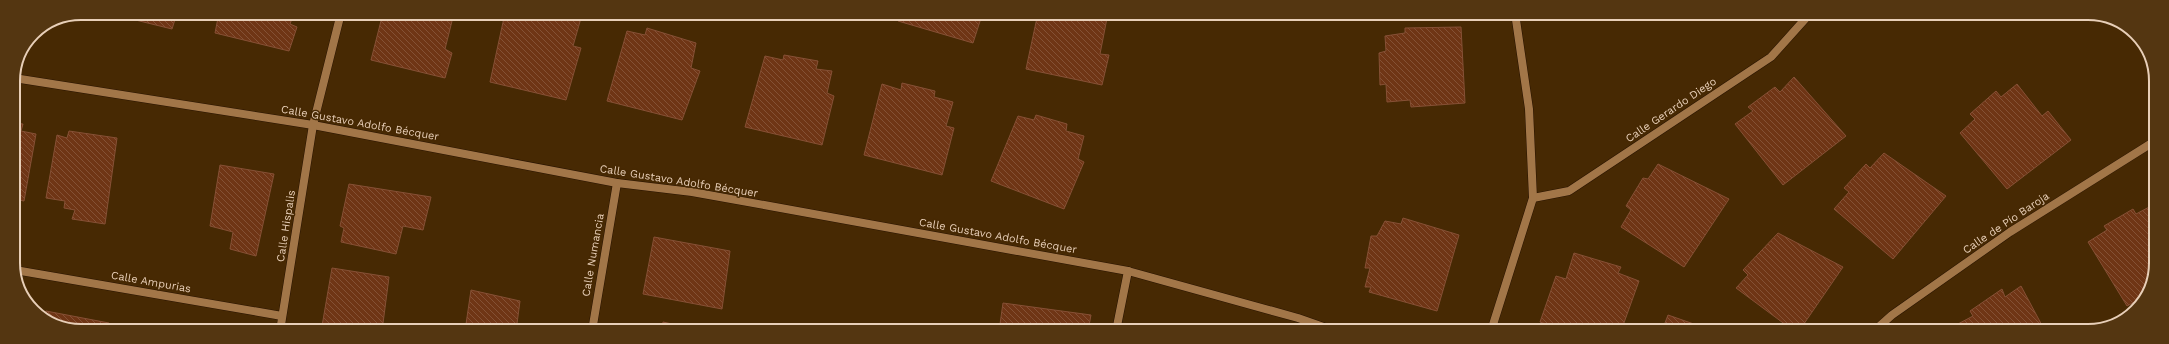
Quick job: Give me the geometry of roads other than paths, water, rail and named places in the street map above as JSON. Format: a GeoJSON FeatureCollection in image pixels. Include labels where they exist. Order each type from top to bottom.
{"type":"FeatureCollection","features":[{"type":"Feature","properties":{"kind":"street","name":"Calle Hispalis"},"geometry":{"type":"LineString","coordinates":[[281,324],[314,125],[339,20]]}},
{"type":"Feature","properties":{"kind":"street"},"geometry":{"type":"LineString","coordinates":[[1493,324],[1533,198],[1530,109],[1516,20]]}},
{"type":"Feature","properties":{"kind":"street","name":"Calle Gerardo Diego"},"geometry":{"type":"LineString","coordinates":[[1533,198],[1569,191],[1771,57],[1804,20]]}},
{"type":"Feature","properties":{"kind":"street","name":"Calle Gustavo Adolfo Bécquer"},"geometry":{"type":"LineString","coordinates":[[20,79],[314,125],[617,183],[692,192],[1128,271],[1315,324]]}},
{"type":"Feature","properties":{"kind":"street","name":"Calle de Pío Baroja"},"geometry":{"type":"LineString","coordinates":[[1882,324],[1892,315],[2010,232],[2149,146]]}},
{"type":"Feature","properties":{"kind":"street","name":"Calle Numancia"},"geometry":{"type":"LineString","coordinates":[[593,324],[617,183]]}},
{"type":"Feature","properties":{"kind":"street","name":"Calle Ampurias"},"geometry":{"type":"LineString","coordinates":[[21,271],[282,316]]}},
{"type":"Feature","properties":{"kind":"street"},"geometry":{"type":"LineString","coordinates":[[1117,324],[1128,271]]}}]}
